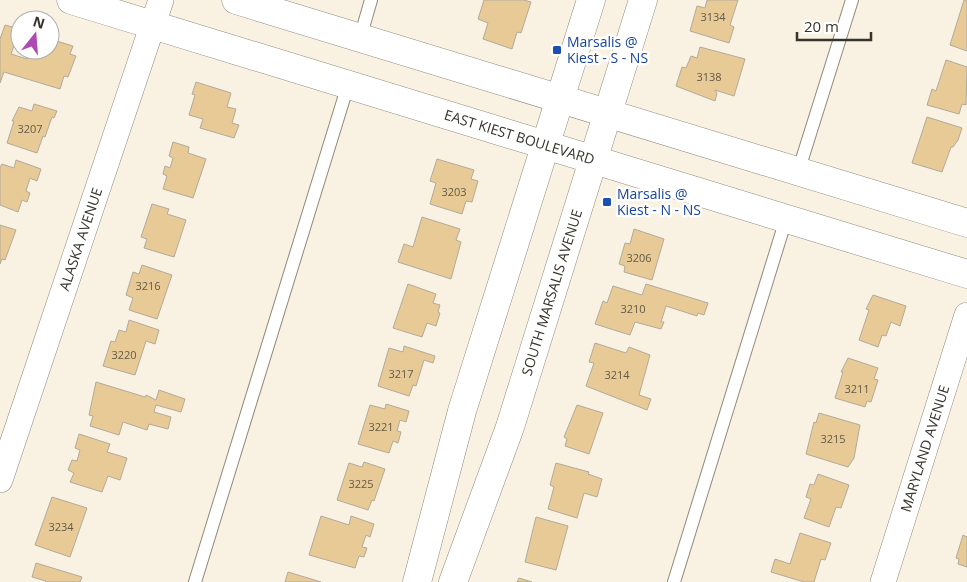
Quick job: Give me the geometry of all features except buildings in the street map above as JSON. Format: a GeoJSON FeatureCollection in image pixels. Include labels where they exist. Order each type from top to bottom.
{"type":"FeatureCollection","features":[{"type":"Feature","properties":{"kind":"main road","name":"EAST KIEST BOULEVARD"},"geometry":{"type":"LineString","coordinates":[[71,0],[157,12],[348,85],[967,274]]}},
{"type":"Feature","properties":{"kind":"main road"},"geometry":{"type":"LineString","coordinates":[[236,0],[967,223]]}},
{"type":"Feature","properties":{"kind":"main road"},"geometry":{"type":"LineString","coordinates":[[417,582],[462,411],[591,0]]}},
{"type":"Feature","properties":{"kind":"main road","name":"SOUTH MARSALIS AVENUE"},"geometry":{"type":"LineString","coordinates":[[453,582],[510,427],[643,0]]}},
{"type":"Feature","properties":{"kind":"street","name":"ALASKA AVENUE"},"geometry":{"type":"LineString","coordinates":[[0,480],[157,12]]}},
{"type":"Feature","properties":{"kind":"street","name":"MARYLAND AVENUE"},"geometry":{"type":"LineString","coordinates":[[883,582],[967,315]]}},
{"type":"Feature","properties":{"kind":"lane"},"geometry":{"type":"LineString","coordinates":[[360,38],[371,0]]}},
{"type":"Feature","properties":{"kind":"lane"},"geometry":{"type":"LineString","coordinates":[[798,172],[852,0]]}},
{"type":"Feature","properties":{"kind":"lane"},"geometry":{"type":"LineString","coordinates":[[195,582],[348,85]]}},
{"type":"Feature","properties":{"kind":"lane"},"geometry":{"type":"LineString","coordinates":[[674,582],[786,219]]}},
{"type":"Feature","properties":{"kind":"place","name":"Marsalis @ Kiest - S - NS"},"geometry":{"type":"Point","coordinates":[557,50]}},
{"type":"Feature","properties":{"kind":"place","name":"Marsalis @ Kiest - N - NS"},"geometry":{"type":"Point","coordinates":[607,202]}}]}
